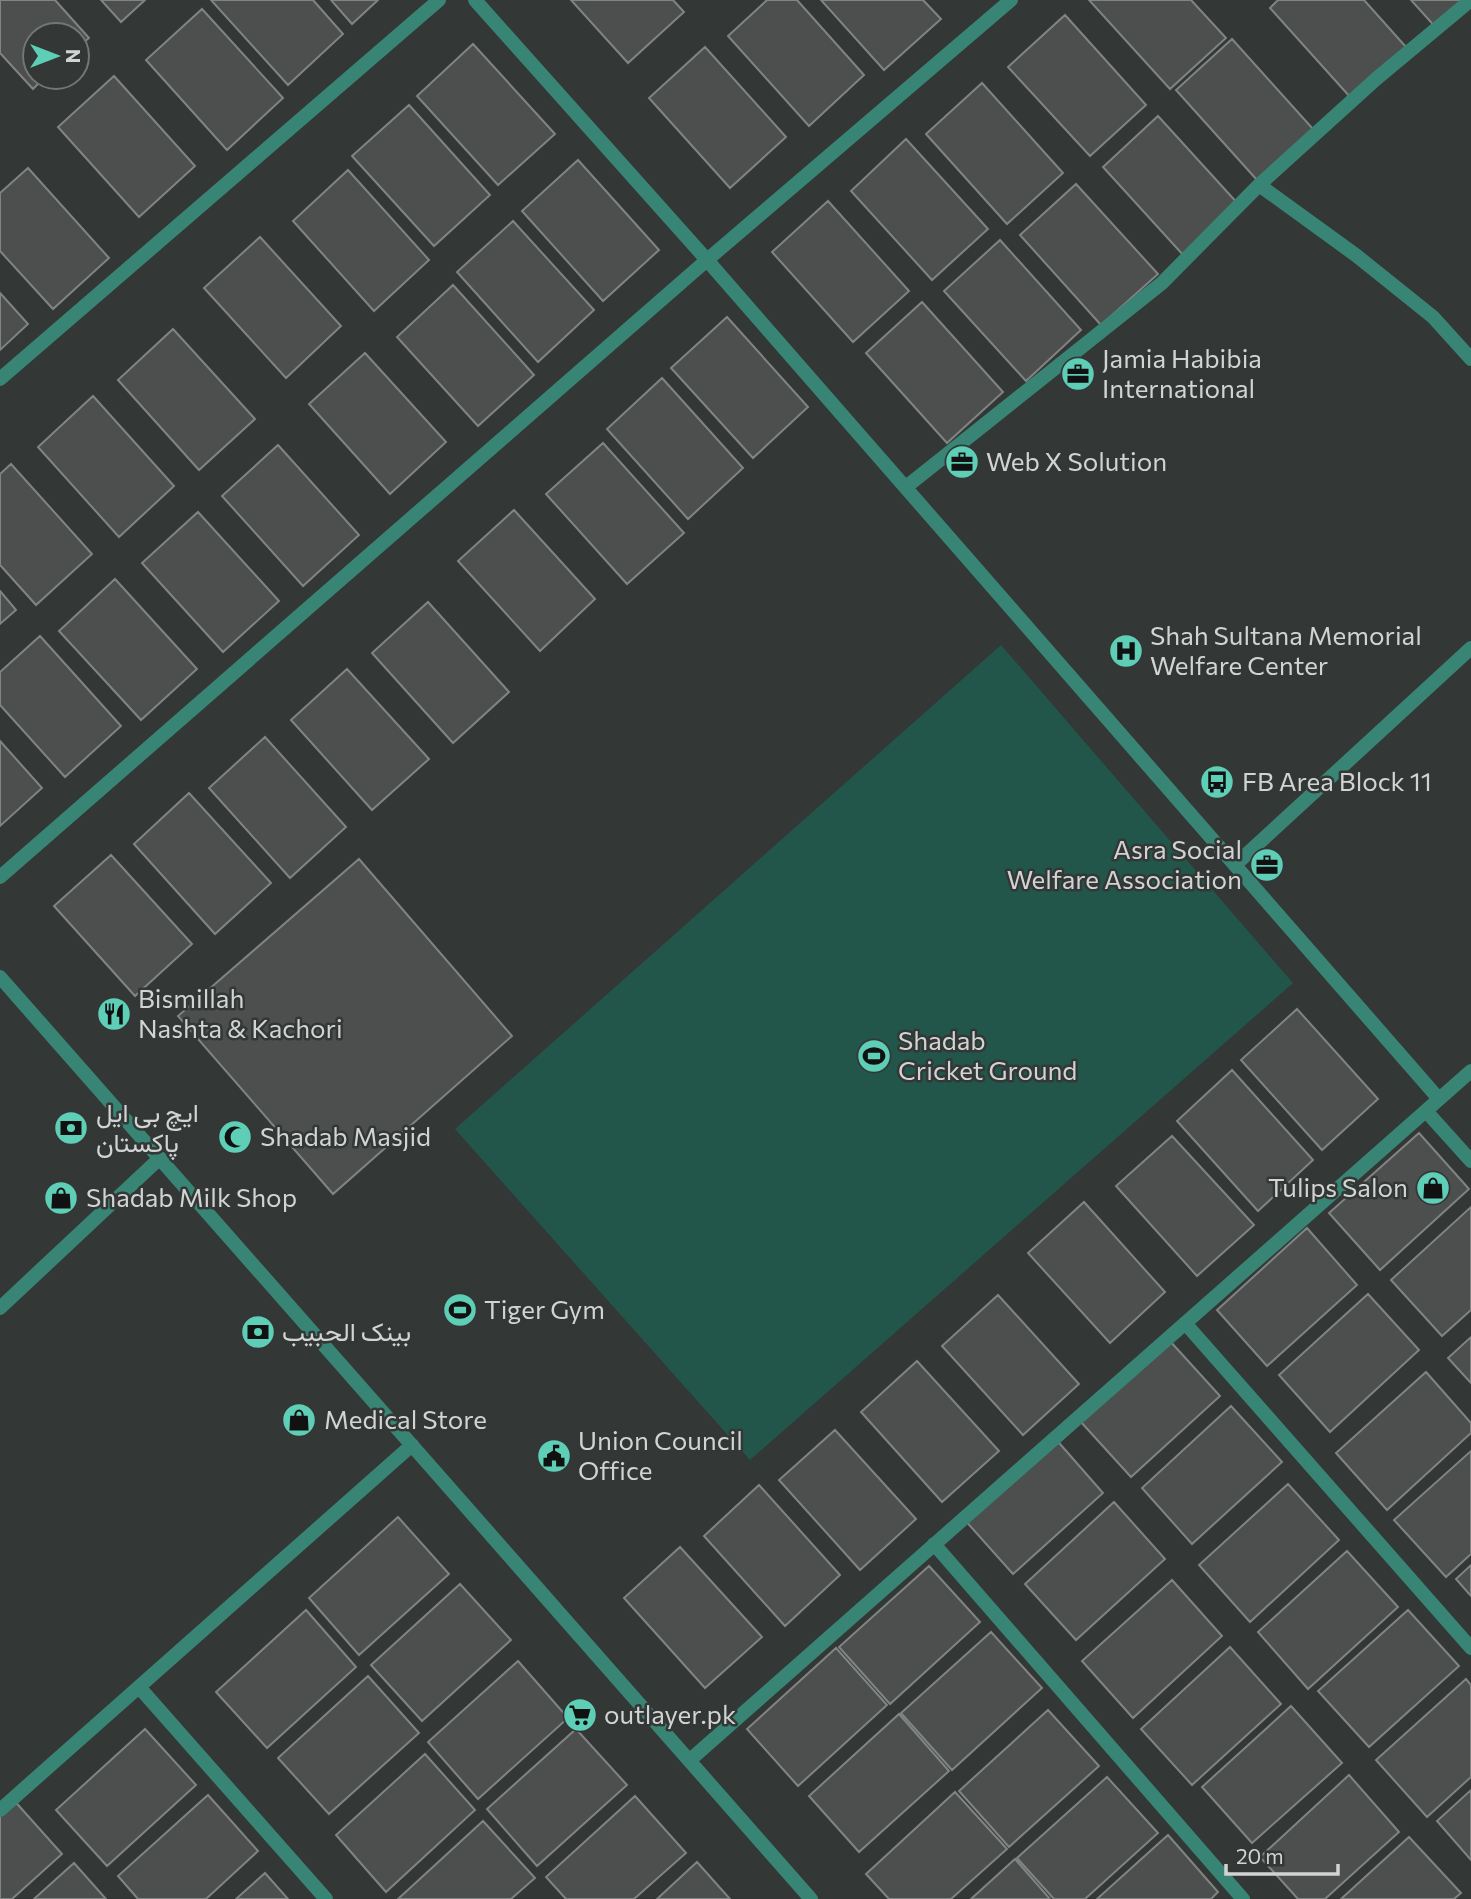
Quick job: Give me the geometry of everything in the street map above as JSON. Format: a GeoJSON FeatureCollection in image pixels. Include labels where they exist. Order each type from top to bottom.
{"type":"FeatureCollection","features":[{"type":"Feature","properties":{"kind":"street"},"geometry":{"type":"LineString","coordinates":[[0,379],[439,0]]}},
{"type":"Feature","properties":{"kind":"street"},"geometry":{"type":"LineString","coordinates":[[475,0],[707,260],[1439,1099]]}},
{"type":"Feature","properties":{"kind":"street"},"geometry":{"type":"LineString","coordinates":[[0,877],[707,260],[1012,0]]}},
{"type":"Feature","properties":{"kind":"street"},"geometry":{"type":"LineString","coordinates":[[906,487],[1162,283],[1259,185],[1376,79],[1471,0]]}},
{"type":"Feature","properties":{"kind":"street"},"geometry":{"type":"LineString","coordinates":[[1259,185],[1357,256],[1433,317],[1471,359]]}},
{"type":"Feature","properties":{"kind":"street"},"geometry":{"type":"LineString","coordinates":[[1235,865],[1471,648]]}},
{"type":"Feature","properties":{"kind":"street"},"geometry":{"type":"LineString","coordinates":[[0,977],[811,1899]]}},
{"type":"Feature","properties":{"kind":"street"},"geometry":{"type":"LineString","coordinates":[[690,1760],[1471,1071]]}},
{"type":"Feature","properties":{"kind":"street"},"geometry":{"type":"LineString","coordinates":[[1426,1111],[1471,1161]]}},
{"type":"Feature","properties":{"kind":"street"},"geometry":{"type":"LineString","coordinates":[[0,1308],[160,1158]]}},
{"type":"Feature","properties":{"kind":"street"},"geometry":{"type":"LineString","coordinates":[[1185,1323],[1471,1648]]}},
{"type":"Feature","properties":{"kind":"street"},"geometry":{"type":"LineString","coordinates":[[0,1810],[412,1445]]}},
{"type":"Feature","properties":{"kind":"street"},"geometry":{"type":"LineString","coordinates":[[934,1544],[1243,1899]]}},
{"type":"Feature","properties":{"kind":"street"},"geometry":{"type":"LineString","coordinates":[[139,1686],[327,1899]]}},
{"type":"Feature","properties":{"kind":"green space","name":"Shadab Cricket Ground"},"geometry":{"type":"Polygon","coordinates":[[[1001,645],[1293,983],[750,1460],[455,1129],[1001,645]]]}},
{"type":"Feature","properties":{"kind":"building"},"geometry":{"type":"Polygon","coordinates":[[[0,0],[55,0],[74,21],[21,21],[21,76],[0,53],[0,0]]]}},
{"type":"Feature","properties":{"kind":"building"},"geometry":{"type":"Polygon","coordinates":[[[101,0],[145,0],[121,22],[101,0]]]}},
{"type":"Feature","properties":{"kind":"building"},"geometry":{"type":"Polygon","coordinates":[[[211,0],[313,0],[343,34],[288,85],[211,0]]]}},
{"type":"Feature","properties":{"kind":"building"},"geometry":{"type":"Polygon","coordinates":[[[331,0],[378,0],[352,24],[331,0]]]}},
{"type":"Feature","properties":{"kind":"building"},"geometry":{"type":"Polygon","coordinates":[[[571,0],[673,0],[684,12],[628,63],[571,0]]]}},
{"type":"Feature","properties":{"kind":"building"},"geometry":{"type":"Polygon","coordinates":[[[767,0],[797,0],[864,75],[809,126],[728,36],[767,0]]]}},
{"type":"Feature","properties":{"kind":"building"},"geometry":{"type":"Polygon","coordinates":[[[821,0],[923,0],[941,19],[884,70],[821,0]]]}},
{"type":"Feature","properties":{"kind":"building"},"geometry":{"type":"Polygon","coordinates":[[[1089,0],[1191,0],[1226,38],[1170,89],[1089,0]]]}},
{"type":"Feature","properties":{"kind":"building"},"geometry":{"type":"Polygon","coordinates":[[[1278,0],[1364,0],[1406,47],[1351,98],[1270,8],[1278,0]]]}},
{"type":"Feature","properties":{"kind":"building"},"geometry":{"type":"Polygon","coordinates":[[[1411,0],[1471,0],[1439,31],[1411,0]]]}},
{"type":"Feature","properties":{"kind":"building"},"geometry":{"type":"Polygon","coordinates":[[[202,9],[283,98],[227,150],[146,60],[202,9]]]}},
{"type":"Feature","properties":{"kind":"building"},"geometry":{"type":"Polygon","coordinates":[[[1065,15],[1146,105],[1090,156],[1008,67],[1065,15]]]}},
{"type":"Feature","properties":{"kind":"building"},"geometry":{"type":"Polygon","coordinates":[[[1232,39],[1313,129],[1257,180],[1176,90],[1232,39]]]}},
{"type":"Feature","properties":{"kind":"building"},"geometry":{"type":"Polygon","coordinates":[[[473,44],[555,134],[498,185],[417,96],[473,44]]]}},
{"type":"Feature","properties":{"kind":"building"},"geometry":{"type":"Polygon","coordinates":[[[705,47],[786,137],[730,188],[649,98],[705,47]]]}},
{"type":"Feature","properties":{"kind":"building"},"geometry":{"type":"Polygon","coordinates":[[[114,76],[195,166],[139,217],[58,127],[114,76]]]}},
{"type":"Feature","properties":{"kind":"building"},"geometry":{"type":"Polygon","coordinates":[[[982,83],[1063,173],[1007,224],[926,134],[982,83]]]}},
{"type":"Feature","properties":{"kind":"building"},"geometry":{"type":"Polygon","coordinates":[[[409,105],[490,195],[434,246],[352,156],[409,105]]]}},
{"type":"Feature","properties":{"kind":"building"},"geometry":{"type":"Polygon","coordinates":[[[1158,116],[1240,206],[1184,256],[1103,167],[1158,116]]]}},
{"type":"Feature","properties":{"kind":"building"},"geometry":{"type":"Polygon","coordinates":[[[906,139],[988,229],[932,280],[851,191],[906,139]]]}},
{"type":"Feature","properties":{"kind":"building"},"geometry":{"type":"Polygon","coordinates":[[[578,160],[659,250],[603,301],[522,211],[578,160]]]}},
{"type":"Feature","properties":{"kind":"building"},"geometry":{"type":"Polygon","coordinates":[[[28,168],[109,258],[53,309],[0,251],[0,193],[28,168]]]}},
{"type":"Feature","properties":{"kind":"building"},"geometry":{"type":"Polygon","coordinates":[[[348,170],[429,260],[374,311],[293,221],[348,170]]]}},
{"type":"Feature","properties":{"kind":"building"},"geometry":{"type":"Polygon","coordinates":[[[1076,184],[1158,274],[1101,325],[1020,235],[1076,184]]]}},
{"type":"Feature","properties":{"kind":"building"},"geometry":{"type":"Polygon","coordinates":[[[828,201],[909,291],[853,342],[772,252],[828,201]]]}},
{"type":"Feature","properties":{"kind":"building"},"geometry":{"type":"Polygon","coordinates":[[[513,221],[594,310],[538,362],[457,272],[513,221]]]}},
{"type":"Feature","properties":{"kind":"building"},"geometry":{"type":"Polygon","coordinates":[[[260,237],[341,326],[286,378],[204,288],[260,237]]]}},
{"type":"Feature","properties":{"kind":"building"},"geometry":{"type":"Polygon","coordinates":[[[1000,240],[1081,330],[1026,381],[944,291],[1000,240]]]}},
{"type":"Feature","properties":{"kind":"building"},"geometry":{"type":"Polygon","coordinates":[[[453,285],[534,375],[478,426],[397,337],[453,285]]]}},
{"type":"Feature","properties":{"kind":"building"},"geometry":{"type":"Polygon","coordinates":[[[0,293],[28,324],[0,350],[0,293]]]}},
{"type":"Feature","properties":{"kind":"building"},"geometry":{"type":"Polygon","coordinates":[[[922,302],[1003,392],[947,443],[866,353],[922,302]]]}},
{"type":"Feature","properties":{"kind":"building"},"geometry":{"type":"Polygon","coordinates":[[[727,317],[808,407],[753,458],[671,368],[727,317]]]}},
{"type":"Feature","properties":{"kind":"building"},"geometry":{"type":"Polygon","coordinates":[[[173,329],[255,419],[199,470],[118,380],[173,329]]]}},
{"type":"Feature","properties":{"kind":"building"},"geometry":{"type":"Polygon","coordinates":[[[365,353],[446,442],[390,494],[309,404],[365,353]]]}},
{"type":"Feature","properties":{"kind":"building"},"geometry":{"type":"Polygon","coordinates":[[[662,378],[743,468],[688,519],[607,429],[662,378]]]}},
{"type":"Feature","properties":{"kind":"building"},"geometry":{"type":"Polygon","coordinates":[[[93,396],[174,486],[119,537],[38,447],[93,396]]]}},
{"type":"Feature","properties":{"kind":"building"},"geometry":{"type":"Polygon","coordinates":[[[603,443],[684,533],[627,584],[546,494],[603,443]]]}},
{"type":"Feature","properties":{"kind":"building"},"geometry":{"type":"Polygon","coordinates":[[[278,445],[359,535],[303,586],[222,496],[278,445]]]}},
{"type":"Feature","properties":{"kind":"building"},"geometry":{"type":"Polygon","coordinates":[[[11,464],[92,554],[36,605],[0,565],[0,474],[11,464]]]}},
{"type":"Feature","properties":{"kind":"building"},"geometry":{"type":"Polygon","coordinates":[[[514,510],[595,599],[540,651],[458,561],[514,510]]]}},
{"type":"Feature","properties":{"kind":"building"},"geometry":{"type":"Polygon","coordinates":[[[198,512],[279,601],[223,652],[142,563],[198,512]]]}},
{"type":"Feature","properties":{"kind":"building"},"geometry":{"type":"Polygon","coordinates":[[[115,579],[197,669],[141,720],[59,631],[115,579]]]}},
{"type":"Feature","properties":{"kind":"building"},"geometry":{"type":"Polygon","coordinates":[[[0,591],[16,610],[0,624],[0,591]]]}},
{"type":"Feature","properties":{"kind":"building"},"geometry":{"type":"Polygon","coordinates":[[[428,602],[509,692],[453,743],[372,653],[428,602]]]}},
{"type":"Feature","properties":{"kind":"building"},"geometry":{"type":"Polygon","coordinates":[[[40,636],[121,726],[65,777],[0,705],[0,672],[40,636]]]}},
{"type":"Feature","properties":{"kind":"building"},"geometry":{"type":"Polygon","coordinates":[[[347,669],[429,759],[372,810],[291,720],[347,669]]]}},
{"type":"Feature","properties":{"kind":"building"},"geometry":{"type":"Polygon","coordinates":[[[265,737],[346,827],[290,878],[209,788],[265,737]]]}},
{"type":"Feature","properties":{"kind":"building"},"geometry":{"type":"Polygon","coordinates":[[[0,741],[42,788],[0,826],[0,741]]]}},
{"type":"Feature","properties":{"kind":"building"},"geometry":{"type":"Polygon","coordinates":[[[189,793],[271,883],[215,934],[134,844],[189,793]]]}},
{"type":"Feature","properties":{"kind":"building"},"geometry":{"type":"Polygon","coordinates":[[[111,855],[192,944],[135,996],[54,906],[111,855]]]}},
{"type":"Feature","properties":{"kind":"building"},"geometry":{"type":"Polygon","coordinates":[[[359,859],[512,1036],[333,1194],[178,1016],[359,859]]]}},
{"type":"Feature","properties":{"kind":"building"},"geometry":{"type":"Polygon","coordinates":[[[1297,1009],[1378,1099],[1322,1150],[1241,1060],[1297,1009]]]}},
{"type":"Feature","properties":{"kind":"building"},"geometry":{"type":"Polygon","coordinates":[[[1232,1070],[1313,1160],[1258,1211],[1177,1121],[1232,1070]]]}},
{"type":"Feature","properties":{"kind":"building"},"geometry":{"type":"Polygon","coordinates":[[[1419,1133],[1469,1189],[1380,1270],[1329,1213],[1419,1133]]]}},
{"type":"Feature","properties":{"kind":"building"},"geometry":{"type":"Polygon","coordinates":[[[1172,1136],[1254,1225],[1197,1276],[1116,1186],[1172,1136]]]}},
{"type":"Feature","properties":{"kind":"building"},"geometry":{"type":"Polygon","coordinates":[[[1084,1202],[1165,1292],[1110,1343],[1028,1253],[1084,1202]]]}},
{"type":"Feature","properties":{"kind":"building"},"geometry":{"type":"Polygon","coordinates":[[[1471,1207],[1471,1310],[1442,1336],[1391,1280],[1471,1207]]]}},
{"type":"Feature","properties":{"kind":"building"},"geometry":{"type":"Polygon","coordinates":[[[1307,1228],[1357,1285],[1267,1366],[1217,1310],[1307,1228]]]}},
{"type":"Feature","properties":{"kind":"building"},"geometry":{"type":"Polygon","coordinates":[[[1368,1294],[1419,1350],[1330,1432],[1279,1375],[1368,1294]]]}},
{"type":"Feature","properties":{"kind":"building"},"geometry":{"type":"Polygon","coordinates":[[[998,1295],[1079,1384],[1023,1435],[942,1346],[998,1295]]]}},
{"type":"Feature","properties":{"kind":"building"},"geometry":{"type":"Polygon","coordinates":[[[1471,1337],[1471,1383],[1448,1358],[1471,1337]]]}},
{"type":"Feature","properties":{"kind":"building"},"geometry":{"type":"Polygon","coordinates":[[[1169,1340],[1220,1396],[1131,1477],[1080,1421],[1169,1340]]]}},
{"type":"Feature","properties":{"kind":"building"},"geometry":{"type":"Polygon","coordinates":[[[917,1361],[999,1451],[942,1502],[861,1412],[917,1361]]]}},
{"type":"Feature","properties":{"kind":"building"},"geometry":{"type":"Polygon","coordinates":[[[1426,1372],[1471,1423],[1471,1433],[1387,1510],[1336,1453],[1426,1372]]]}},
{"type":"Feature","properties":{"kind":"building"},"geometry":{"type":"Polygon","coordinates":[[[1231,1406],[1282,1462],[1192,1544],[1142,1488],[1231,1406]]]}},
{"type":"Feature","properties":{"kind":"building"},"geometry":{"type":"Polygon","coordinates":[[[835,1430],[916,1519],[860,1570],[779,1480],[835,1430]]]}},
{"type":"Feature","properties":{"kind":"building"},"geometry":{"type":"Polygon","coordinates":[[[1053,1436],[1103,1493],[1013,1574],[963,1518],[1053,1436]]]}},
{"type":"Feature","properties":{"kind":"building"},"geometry":{"type":"Polygon","coordinates":[[[1471,1451],[1471,1554],[1446,1577],[1394,1520],[1471,1451]]]}},
{"type":"Feature","properties":{"kind":"building"},"geometry":{"type":"Polygon","coordinates":[[[1288,1484],[1339,1540],[1250,1622],[1199,1565],[1288,1484]]]}},
{"type":"Feature","properties":{"kind":"building"},"geometry":{"type":"Polygon","coordinates":[[[759,1485],[840,1575],[785,1626],[704,1536],[759,1485]]]}},
{"type":"Feature","properties":{"kind":"building"},"geometry":{"type":"Polygon","coordinates":[[[1114,1502],[1165,1559],[1076,1640],[1025,1584],[1114,1502]]]}},
{"type":"Feature","properties":{"kind":"building"},"geometry":{"type":"Polygon","coordinates":[[[398,1517],[449,1574],[359,1655],[309,1598],[398,1517]]]}},
{"type":"Feature","properties":{"kind":"building"},"geometry":{"type":"Polygon","coordinates":[[[680,1547],[762,1637],[705,1688],[624,1598],[680,1547]]]}},
{"type":"Feature","properties":{"kind":"building"},"geometry":{"type":"Polygon","coordinates":[[[1347,1551],[1398,1607],[1308,1689],[1258,1632],[1347,1551]]]}},
{"type":"Feature","properties":{"kind":"building"},"geometry":{"type":"Polygon","coordinates":[[[1471,1565],[1471,1596],[1456,1579],[1471,1565]]]}},
{"type":"Feature","properties":{"kind":"building"},"geometry":{"type":"Polygon","coordinates":[[[929,1566],[980,1622],[890,1704],[839,1647],[929,1566]]]}},
{"type":"Feature","properties":{"kind":"building"},"geometry":{"type":"Polygon","coordinates":[[[1172,1580],[1222,1636],[1133,1718],[1082,1661],[1172,1580]]]}},
{"type":"Feature","properties":{"kind":"building"},"geometry":{"type":"Polygon","coordinates":[[[460,1584],[511,1640],[422,1721],[371,1665],[460,1584]]]}},
{"type":"Feature","properties":{"kind":"building"},"geometry":{"type":"Polygon","coordinates":[[[306,1610],[356,1667],[267,1748],[216,1692],[306,1610]]]}},
{"type":"Feature","properties":{"kind":"building"},"geometry":{"type":"Polygon","coordinates":[[[1408,1610],[1459,1666],[1369,1747],[1318,1691],[1408,1610]]]}},
{"type":"Feature","properties":{"kind":"building"},"geometry":{"type":"Polygon","coordinates":[[[991,1632],[1042,1688],[952,1770],[901,1713],[991,1632]]]}},
{"type":"Feature","properties":{"kind":"building"},"geometry":{"type":"Polygon","coordinates":[[[1230,1647],[1281,1704],[1192,1785],[1141,1729],[1230,1647]]]}},
{"type":"Feature","properties":{"kind":"building"},"geometry":{"type":"Polygon","coordinates":[[[836,1648],[887,1705],[798,1786],[747,1729],[836,1648]]]}},
{"type":"Feature","properties":{"kind":"building"},"geometry":{"type":"Polygon","coordinates":[[[518,1661],[568,1718],[478,1799],[428,1742],[518,1661]]]}},
{"type":"Feature","properties":{"kind":"building"},"geometry":{"type":"Polygon","coordinates":[[[368,1676],[419,1733],[329,1814],[278,1758],[368,1676]]]}},
{"type":"Feature","properties":{"kind":"building"},"geometry":{"type":"Polygon","coordinates":[[[1466,1679],[1471,1685],[1471,1777],[1427,1817],[1376,1760],[1466,1679]]]}},
{"type":"Feature","properties":{"kind":"building"},"geometry":{"type":"Polygon","coordinates":[[[1291,1706],[1342,1763],[1252,1843],[1202,1787],[1291,1706]]]}},
{"type":"Feature","properties":{"kind":"building"},"geometry":{"type":"Polygon","coordinates":[[[1048,1710],[1099,1766],[1009,1847],[959,1791],[1048,1710]]]}},
{"type":"Feature","properties":{"kind":"building"},"geometry":{"type":"Polygon","coordinates":[[[899,1714],[949,1771],[859,1852],[809,1796],[899,1714]]]}},
{"type":"Feature","properties":{"kind":"building"},"geometry":{"type":"Polygon","coordinates":[[[145,1729],[196,1785],[107,1866],[56,1810],[145,1729]]]}},
{"type":"Feature","properties":{"kind":"building"},"geometry":{"type":"Polygon","coordinates":[[[576,1729],[627,1785],[537,1866],[487,1809],[576,1729]]]}},
{"type":"Feature","properties":{"kind":"building"},"geometry":{"type":"Polygon","coordinates":[[[425,1754],[475,1810],[386,1892],[336,1835],[425,1754]]]}},
{"type":"Feature","properties":{"kind":"building"},"geometry":{"type":"Polygon","coordinates":[[[1349,1775],[1399,1832],[1325,1899],[1298,1899],[1260,1857],[1349,1775]]]}},
{"type":"Feature","properties":{"kind":"building"},"geometry":{"type":"Polygon","coordinates":[[[1107,1777],[1158,1833],[1085,1899],[1054,1899],[1017,1858],[1107,1777]]]}},
{"type":"Feature","properties":{"kind":"building"},"geometry":{"type":"Polygon","coordinates":[[[1471,1790],[1471,1860],[1437,1821],[1471,1790]]]}},
{"type":"Feature","properties":{"kind":"building"},"geometry":{"type":"Polygon","coordinates":[[[955,1792],[1007,1849],[951,1899],[889,1899],[866,1874],[955,1792]]]}},
{"type":"Feature","properties":{"kind":"building"},"geometry":{"type":"Polygon","coordinates":[[[208,1795],[258,1851],[206,1899],[138,1899],[118,1876],[208,1795]]]}},
{"type":"Feature","properties":{"kind":"building"},"geometry":{"type":"Polygon","coordinates":[[[635,1796],[686,1853],[634,1899],[566,1899],[546,1877],[635,1796]]]}},
{"type":"Feature","properties":{"kind":"building"},"geometry":{"type":"Polygon","coordinates":[[[11,1797],[62,1854],[12,1899],[0,1899],[0,1807],[11,1797]]]}},
{"type":"Feature","properties":{"kind":"building"},"geometry":{"type":"Polygon","coordinates":[[[483,1821],[535,1878],[511,1899],[398,1899],[483,1821]]]}},
{"type":"Feature","properties":{"kind":"building"},"geometry":{"type":"Polygon","coordinates":[[[1168,1835],[1218,1892],[1211,1899],[1097,1899],[1168,1835]]]}},
{"type":"Feature","properties":{"kind":"building"},"geometry":{"type":"Polygon","coordinates":[[[1409,1837],[1461,1893],[1454,1899],[1341,1899],[1409,1837]]]}},
{"type":"Feature","properties":{"kind":"building"},"geometry":{"type":"Polygon","coordinates":[[[1015,1859],[1050,1899],[971,1899],[1015,1859]]]}},
{"type":"Feature","properties":{"kind":"building"},"geometry":{"type":"Polygon","coordinates":[[[697,1862],[730,1899],[657,1899],[697,1862]]]}},
{"type":"Feature","properties":{"kind":"building"},"geometry":{"type":"Polygon","coordinates":[[[74,1863],[106,1899],[34,1899],[74,1863]]]}},
{"type":"Feature","properties":{"kind":"building"},"geometry":{"type":"Polygon","coordinates":[[[265,1873],[288,1899],[236,1899],[265,1873]]]}},
{"type":"Feature","properties":{"kind":"place","name":"Jamia Habibia International"},"geometry":{"type":"Point","coordinates":[1078,374]}},
{"type":"Feature","properties":{"kind":"place","name":"Web X Solution"},"geometry":{"type":"Point","coordinates":[962,462]}},
{"type":"Feature","properties":{"kind":"place","name":"Shah Sultana Memorial Welfare Center"},"geometry":{"type":"Point","coordinates":[1126,651]}},
{"type":"Feature","properties":{"kind":"place","name":"FB Area Block 11"},"geometry":{"type":"Point","coordinates":[1217,782]}},
{"type":"Feature","properties":{"kind":"place","name":"Asra Social Welfare Association"},"geometry":{"type":"Point","coordinates":[1267,865]}},
{"type":"Feature","properties":{"kind":"place","name":"Bismillah Nashta & Kachori"},"geometry":{"type":"Point","coordinates":[114,1014]}},
{"type":"Feature","properties":{"kind":"place","name":"Shadab Cricket Ground"},"geometry":{"type":"Point","coordinates":[874,1056]}},
{"type":"Feature","properties":{"kind":"place","name":"ایچ بی ایل پاکستان"},"geometry":{"type":"Point","coordinates":[71,1128]}},
{"type":"Feature","properties":{"kind":"place","name":"Shadab Masjid"},"geometry":{"type":"Point","coordinates":[235,1137]}},
{"type":"Feature","properties":{"kind":"place","name":"Tulips Salon"},"geometry":{"type":"Point","coordinates":[1433,1188]}},
{"type":"Feature","properties":{"kind":"place","name":"Shadab Milk Shop"},"geometry":{"type":"Point","coordinates":[61,1198]}},
{"type":"Feature","properties":{"kind":"place","name":"Tiger Gym"},"geometry":{"type":"Point","coordinates":[460,1310]}},
{"type":"Feature","properties":{"kind":"place","name":"بينک الحبيب"},"geometry":{"type":"Point","coordinates":[258,1332]}},
{"type":"Feature","properties":{"kind":"place","name":"Medical Store"},"geometry":{"type":"Point","coordinates":[299,1420]}},
{"type":"Feature","properties":{"kind":"place","name":"Union Council Office"},"geometry":{"type":"Point","coordinates":[554,1456]}},
{"type":"Feature","properties":{"kind":"place","name":"outlayer.pk"},"geometry":{"type":"Point","coordinates":[580,1715]}}]}
